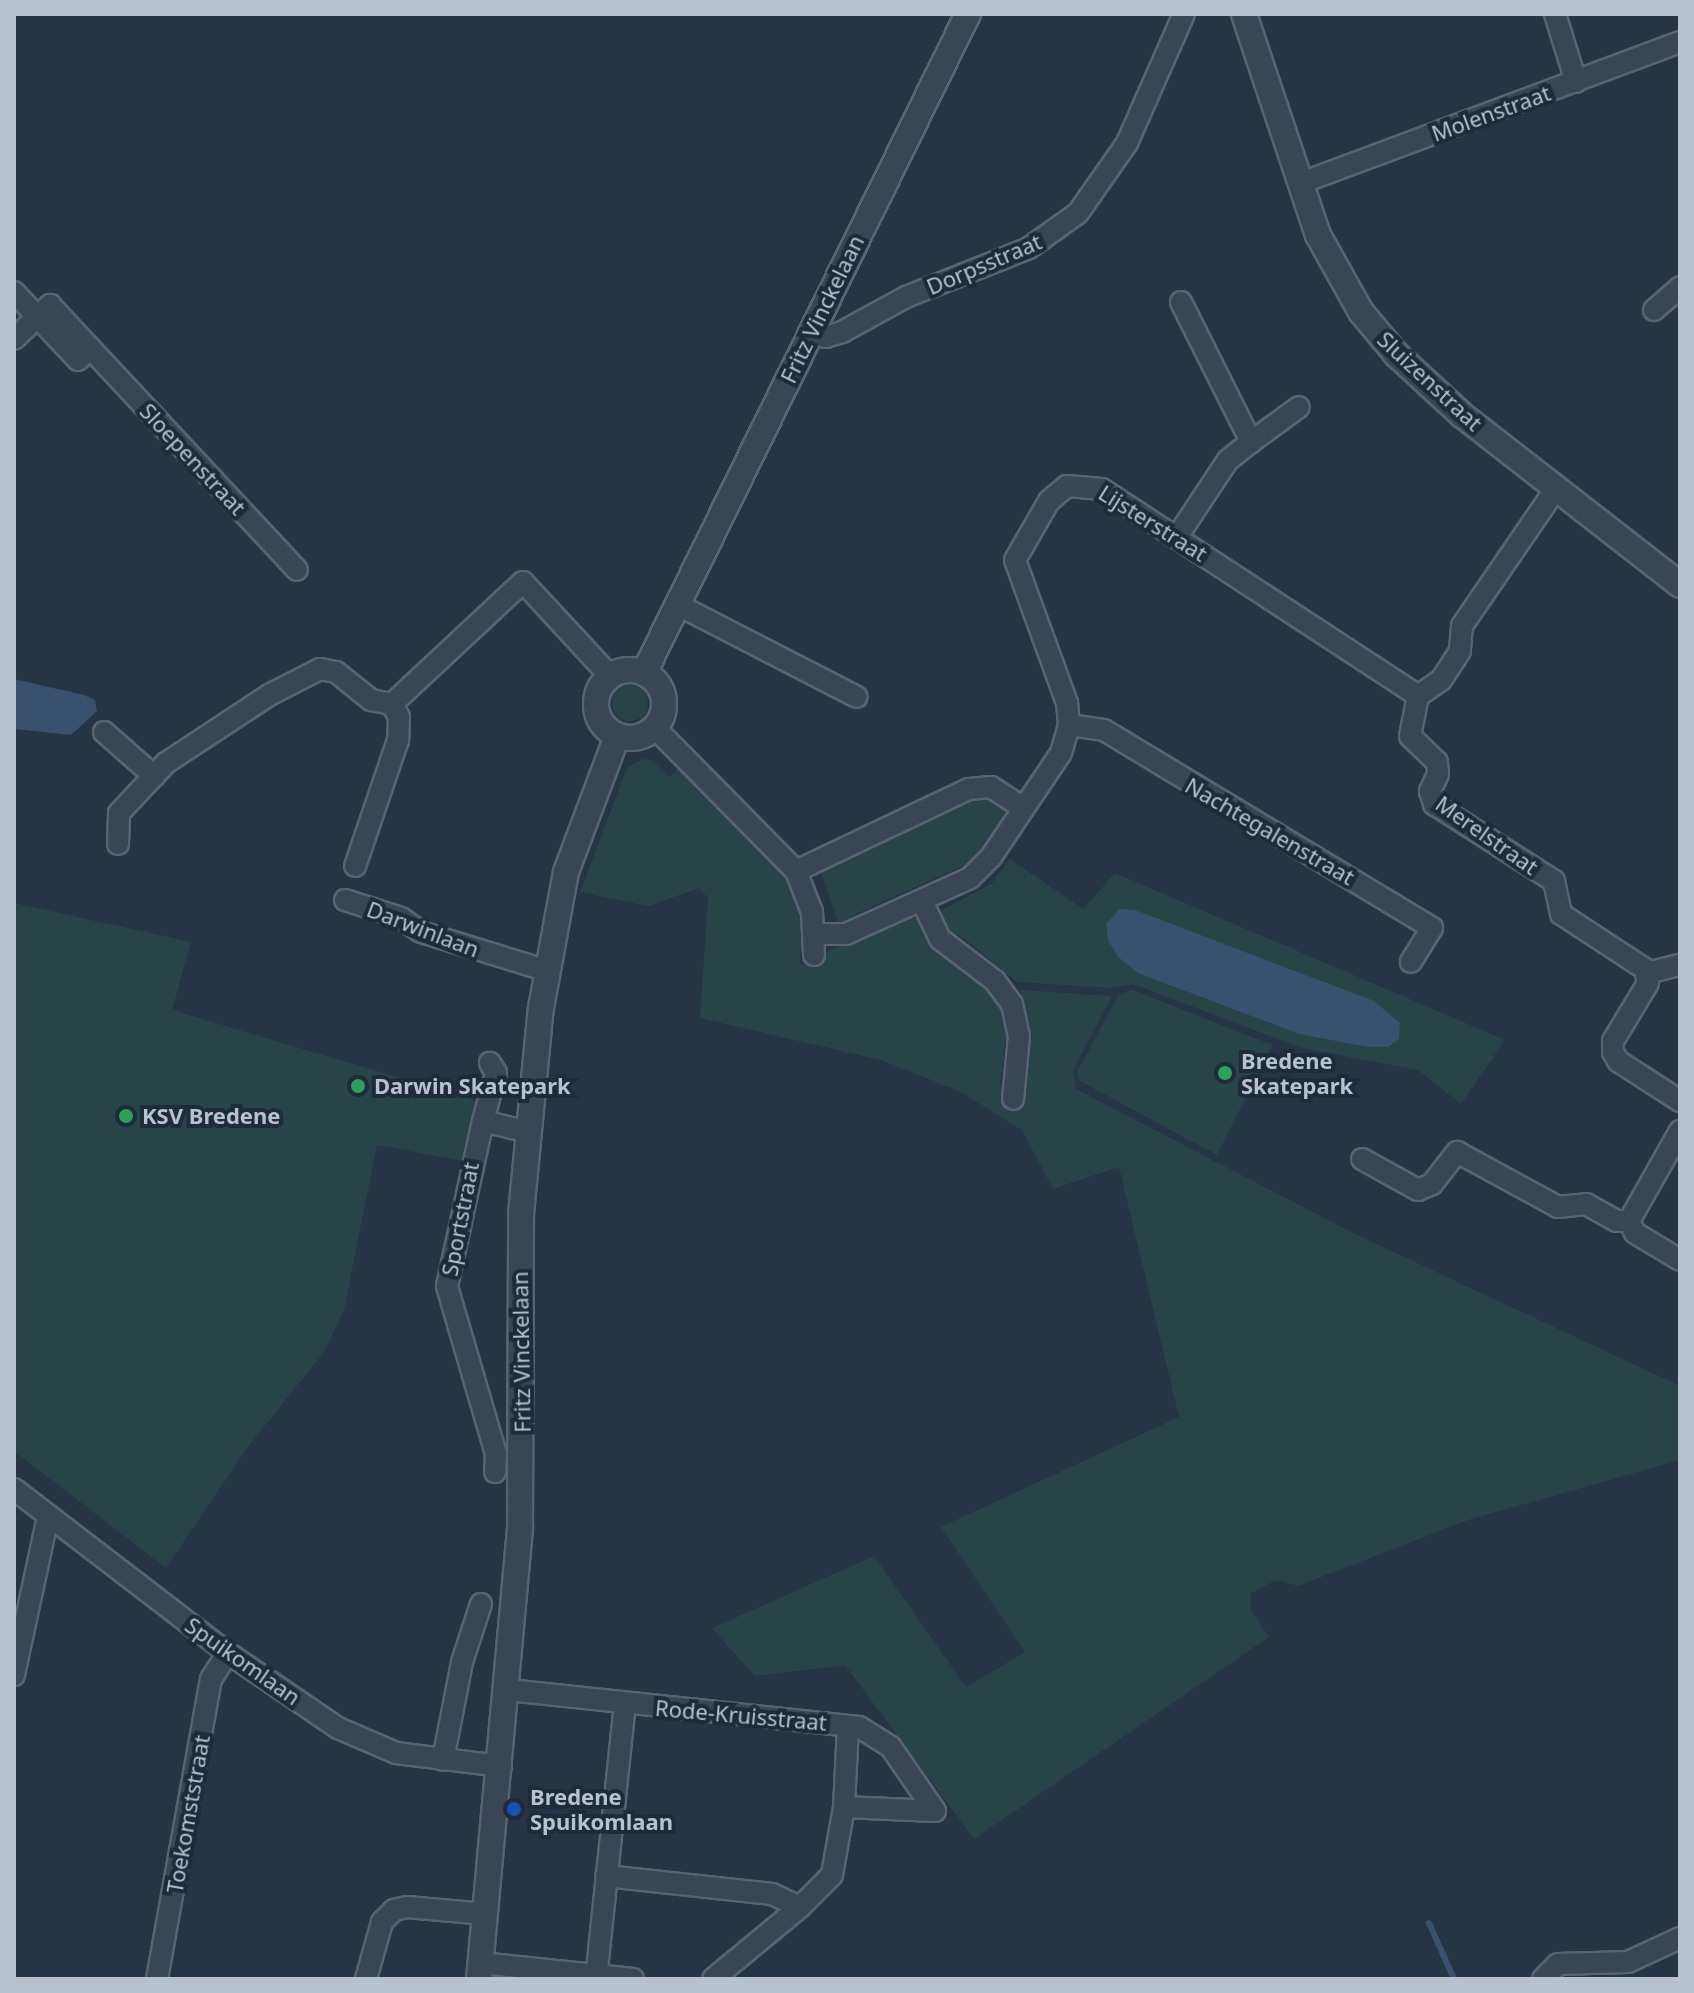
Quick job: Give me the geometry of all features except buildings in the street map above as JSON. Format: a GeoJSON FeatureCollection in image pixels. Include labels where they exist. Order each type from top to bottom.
{"type":"FeatureCollection","features":[{"type":"Feature","properties":{"kind":"street","name":"Fritz Vinckelaan"},"geometry":{"type":"LineString","coordinates":[[644,673],[968,14]]}},
{"type":"Feature","properties":{"kind":"street","name":"Dorpsstraat"},"geometry":{"type":"LineString","coordinates":[[810,333],[826,337],[842,332],[906,297],[1029,248],[1078,213],[1127,143],[1184,14]]}},
{"type":"Feature","properties":{"kind":"street","name":"Sluizenstraat"},"geometry":{"type":"LineString","coordinates":[[1244,14],[1324,247],[1374,329],[1462,415],[1680,585]]}},
{"type":"Feature","properties":{"kind":"street"},"geometry":{"type":"LineString","coordinates":[[1555,14],[1576,82]]}},
{"type":"Feature","properties":{"kind":"street","name":"Molenstraat"},"geometry":{"type":"LineString","coordinates":[[1301,183],[1680,42]]}},
{"type":"Feature","properties":{"kind":"street"},"geometry":{"type":"LineString","coordinates":[[1654,310],[1680,287]]}},
{"type":"Feature","properties":{"kind":"street"},"geometry":{"type":"LineString","coordinates":[[14,292],[38,317],[14,339]]}},
{"type":"Feature","properties":{"kind":"street"},"geometry":{"type":"LineString","coordinates":[[1181,302],[1251,442]]}},
{"type":"Feature","properties":{"kind":"street","name":"Sloepenstraat"},"geometry":{"type":"LineString","coordinates":[[38,317],[50,305],[297,570]]}},
{"type":"Feature","properties":{"kind":"street"},"geometry":{"type":"LineString","coordinates":[[1177,537],[1228,460],[1299,407]]}},
{"type":"Feature","properties":{"kind":"street","name":"Lijsterstraat"},"geometry":{"type":"LineString","coordinates":[[1069,725],[1065,697],[1016,573],[1021,543],[1053,495],[1081,483],[1102,489],[1418,696]]}},
{"type":"Feature","properties":{"kind":"street"},"geometry":{"type":"LineString","coordinates":[[1418,696],[1441,680],[1460,651],[1462,626],[1557,487]]}},
{"type":"Feature","properties":{"kind":"street"},"geometry":{"type":"LineString","coordinates":[[392,704],[523,582],[610,676]]}},
{"type":"Feature","properties":{"kind":"street"},"geometry":{"type":"LineString","coordinates":[[676,604],[857,697]]}},
{"type":"Feature","properties":{"kind":"street"},"geometry":{"type":"LineString","coordinates":[[118,844],[119,813],[154,776],[269,695],[320,669],[336,672],[371,700],[392,704]]}},
{"type":"Feature","properties":{"kind":"street"},"geometry":{"type":"LineString","coordinates":[[626,670],[644,673],[657,683],[664,698],[655,728],[637,737],[617,736],[603,725],[597,708],[599,691],[610,676],[626,670]]}},
{"type":"Feature","properties":{"kind":"street","name":"Merelstraat"},"geometry":{"type":"LineString","coordinates":[[1418,696],[1410,736],[1437,762],[1438,774],[1430,791],[1434,804],[1554,881],[1561,914],[1647,973]]}},
{"type":"Feature","properties":{"kind":"street"},"geometry":{"type":"LineString","coordinates":[[355,866],[398,740],[399,717],[392,704]]}},
{"type":"Feature","properties":{"kind":"street"},"geometry":{"type":"LineString","coordinates":[[814,934],[846,934],[922,901],[980,870],[1061,753],[1069,725]]}},
{"type":"Feature","properties":{"kind":"street","name":"Nachtegalenstraat"},"geometry":{"type":"LineString","coordinates":[[1069,725],[1104,730],[1432,928],[1411,962]]}},
{"type":"Feature","properties":{"kind":"street"},"geometry":{"type":"LineString","coordinates":[[655,728],[796,871],[808,897],[814,955]]}},
{"type":"Feature","properties":{"kind":"street"},"geometry":{"type":"LineString","coordinates":[[104,732],[154,776]]}},
{"type":"Feature","properties":{"kind":"street","name":"Fritz Vinckelaan"},"geometry":{"type":"LineString","coordinates":[[480,1971],[508,1690],[523,1455],[518,1301],[528,1132],[548,971],[566,872],[617,736]]}},
{"type":"Feature","properties":{"kind":"street"},"geometry":{"type":"LineString","coordinates":[[796,871],[969,789],[991,787],[1023,808]]}},
{"type":"Feature","properties":{"kind":"street","name":"Darwinlaan"},"geometry":{"type":"LineString","coordinates":[[345,900],[401,918],[421,932],[548,971]]}},
{"type":"Feature","properties":{"kind":"street"},"geometry":{"type":"LineString","coordinates":[[922,901],[940,939],[995,981],[1012,1004],[1019,1036],[1013,1099]]}},
{"type":"Feature","properties":{"kind":"street"},"geometry":{"type":"LineString","coordinates":[[1680,965],[1647,973],[1645,989],[1613,1041],[1613,1052],[1618,1061],[1680,1101]]}},
{"type":"Feature","properties":{"kind":"street","name":"Sportstraat"},"geometry":{"type":"LineString","coordinates":[[490,1063],[496,1073],[447,1286],[496,1463],[523,1455]]}},
{"type":"Feature","properties":{"kind":"street"},"geometry":{"type":"LineString","coordinates":[[483,1121],[528,1132]]}},
{"type":"Feature","properties":{"kind":"street"},"geometry":{"type":"LineString","coordinates":[[1629,1221],[1680,1131]]}},
{"type":"Feature","properties":{"kind":"street"},"geometry":{"type":"LineString","coordinates":[[1362,1159],[1418,1190],[1432,1184],[1457,1152],[1558,1207],[1586,1204],[1617,1221],[1629,1221]]}},
{"type":"Feature","properties":{"kind":"street"},"geometry":{"type":"LineString","coordinates":[[1629,1221],[1635,1233],[1680,1260]]}},
{"type":"Feature","properties":{"kind":"street","name":"Spuikomlaan"},"geometry":{"type":"LineString","coordinates":[[14,1489],[228,1653],[338,1728],[396,1753],[501,1766]]}},
{"type":"Feature","properties":{"kind":"street"},"geometry":{"type":"LineString","coordinates":[[14,1675],[48,1516]]}},
{"type":"Feature","properties":{"kind":"street"},"geometry":{"type":"LineString","coordinates":[[443,1760],[462,1662],[481,1604]]}},
{"type":"Feature","properties":{"kind":"street","name":"Toekomststraat"},"geometry":{"type":"LineString","coordinates":[[157,1979],[211,1679],[228,1653]]}},
{"type":"Feature","properties":{"kind":"street","name":"Rode-Kruisstraat"},"geometry":{"type":"LineString","coordinates":[[508,1690],[867,1729],[890,1746],[935,1811],[844,1807]]}},
{"type":"Feature","properties":{"kind":"street"},"geometry":{"type":"LineString","coordinates":[[596,1977],[625,1704]]}},
{"type":"Feature","properties":{"kind":"street"},"geometry":{"type":"LineString","coordinates":[[713,1979],[800,1907],[832,1875],[844,1807],[848,1726]]}},
{"type":"Feature","properties":{"kind":"street"},"geometry":{"type":"LineString","coordinates":[[606,1876],[772,1894],[800,1907]]}},
{"type":"Feature","properties":{"kind":"street"},"geometry":{"type":"LineString","coordinates":[[366,1979],[382,1922],[394,1910],[407,1907],[486,1914]]}},
{"type":"Feature","properties":{"kind":"street"},"geometry":{"type":"LineString","coordinates":[[1543,1979],[1558,1964],[1628,1962],[1680,1938]]}},
{"type":"Feature","properties":{"kind":"street"},"geometry":{"type":"LineString","coordinates":[[480,1971],[633,1979]]}},
{"type":"Feature","properties":{"kind":"green space"},"geometry":{"type":"Polygon","coordinates":[[[630,685],[643,690],[648,703],[643,716],[630,721],[617,716],[612,703],[617,690],[630,685]]]}},
{"type":"Feature","properties":{"kind":"green space"},"geometry":{"type":"Polygon","coordinates":[[[642,759],[653,760],[670,777],[678,768],[778,863],[802,913],[800,965],[819,965],[827,952],[908,915],[925,923],[948,961],[999,997],[1010,1020],[1011,1037],[1006,1037],[1000,1084],[1008,1085],[1021,1104],[1032,1036],[1020,990],[1112,996],[1073,1070],[1076,1089],[1353,1233],[1680,1386],[1680,1460],[1468,1520],[1298,1586],[1276,1580],[1250,1594],[1251,1610],[1269,1637],[974,1839],[845,1665],[755,1676],[712,1628],[874,1556],[966,1687],[1025,1652],[941,1527],[1179,1417],[1119,1167],[1053,1189],[1022,1130],[959,1091],[881,1060],[700,1018],[708,898],[699,888],[648,906],[580,892],[627,768],[642,759]]]}},
{"type":"Feature","properties":{"kind":"green space"},"geometry":{"type":"Polygon","coordinates":[[[987,793],[1004,804],[1007,816],[971,862],[852,916],[852,924],[840,927],[818,865],[923,824],[922,818],[966,796],[987,793]]]}},
{"type":"Feature","properties":{"kind":"green space"},"geometry":{"type":"Polygon","coordinates":[[[1010,859],[1083,909],[1115,873],[1505,1040],[1461,1104],[1418,1070],[1302,1048],[1133,984],[1111,988],[1017,982],[958,934],[952,938],[941,918],[942,910],[991,884],[1010,859]]]}},
{"type":"Feature","properties":{"kind":"green space"},"geometry":{"type":"Polygon","coordinates":[[[14,903],[191,942],[172,1010],[481,1102],[464,1161],[377,1145],[344,1310],[324,1352],[247,1448],[166,1568],[14,1451],[14,903]]]}},
{"type":"Feature","properties":{"kind":"green space"},"geometry":{"type":"Polygon","coordinates":[[[1133,990],[1272,1045],[1217,1155],[1080,1081],[1077,1072],[1119,994],[1133,990]]]}},
{"type":"Feature","properties":{"kind":"water"},"geometry":{"type":"Polygon","coordinates":[[[14,679],[84,695],[95,700],[97,711],[71,735],[14,729],[14,679]]]}},
{"type":"Feature","properties":{"kind":"water"},"geometry":{"type":"Polygon","coordinates":[[[1119,909],[1135,910],[1374,1001],[1400,1023],[1399,1039],[1388,1047],[1368,1047],[1299,1034],[1138,973],[1118,957],[1108,940],[1106,924],[1119,909]]]}},
{"type":"Feature","properties":{"kind":"waterway"},"geometry":{"type":"LineString","coordinates":[[1429,1923],[1454,1979]]}},
{"type":"Feature","properties":{"kind":"place","name":"Bredene Skatepark"},"geometry":{"type":"Point","coordinates":[1225,1073]}},
{"type":"Feature","properties":{"kind":"place","name":"Darwin Skatepark"},"geometry":{"type":"Point","coordinates":[358,1086]}},
{"type":"Feature","properties":{"kind":"place","name":"KSV Bredene"},"geometry":{"type":"Point","coordinates":[126,1116]}},
{"type":"Feature","properties":{"kind":"place","name":"Bredene Spuikomlaan"},"geometry":{"type":"Point","coordinates":[514,1809]}}]}
